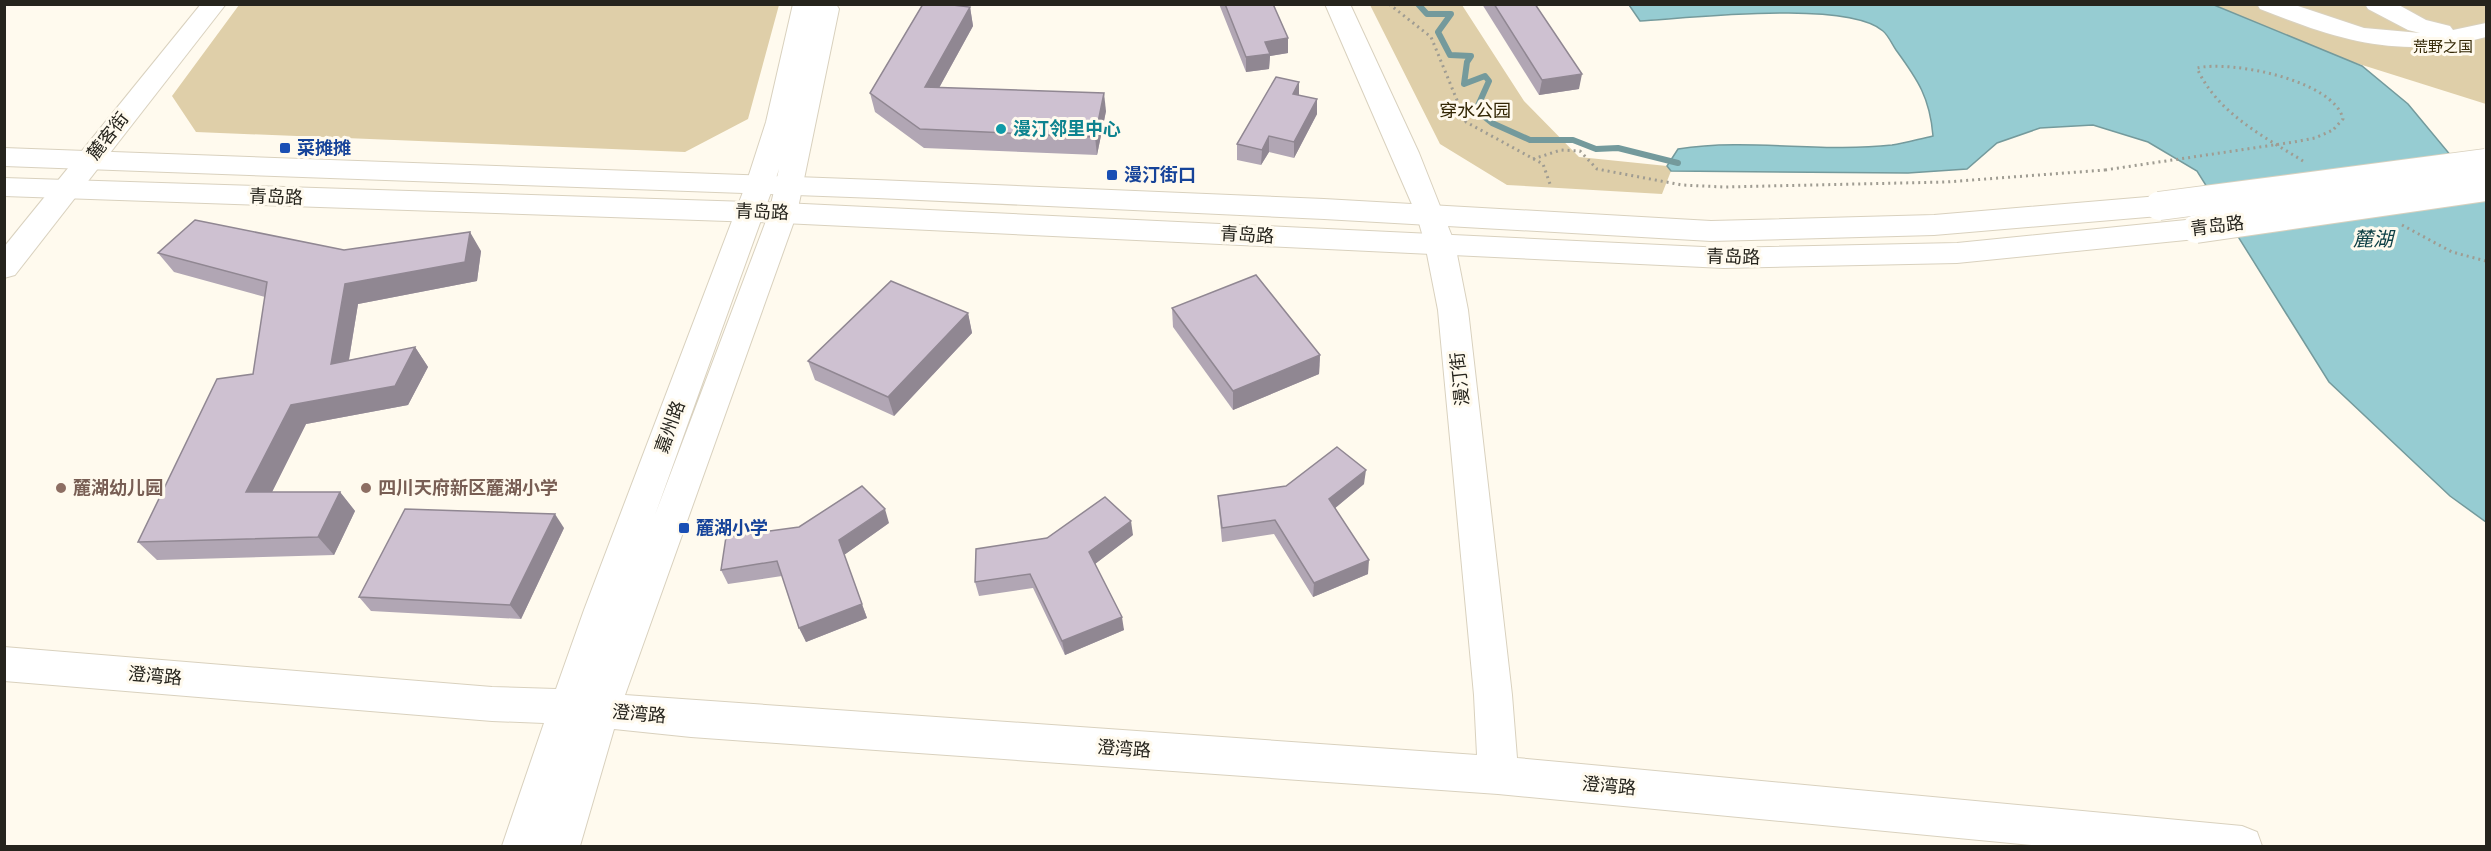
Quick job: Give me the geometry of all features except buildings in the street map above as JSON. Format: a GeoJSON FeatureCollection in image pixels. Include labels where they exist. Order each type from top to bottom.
{"type":"FeatureCollection","features":[{"type":"Feature","properties":{"kind":"main road","name":"麓客街"},"geometry":{"type":"LineString","coordinates":[[4,268],[214,4]]}},
{"type":"Feature","properties":{"kind":"main road","name":"嘉州路"},"geometry":{"type":"LineString","coordinates":[[771,199],[779,122],[805,4]]}},
{"type":"Feature","properties":{"kind":"main road","name":"嘉州路"},"geometry":{"type":"LineString","coordinates":[[522,846],[584,709],[771,199],[827,4]]}},
{"type":"Feature","properties":{"kind":"main road","name":"漫汀街"},"geometry":{"type":"LineString","coordinates":[[1337,4],[1431,216],[1440,244],[1453,310],[1492,695],[1498,776]]}},
{"type":"Feature","properties":{"kind":"main road"},"geometry":{"type":"LineString","coordinates":[[2269,4],[2307,20],[2385,39],[2422,41],[2487,30]]}},
{"type":"Feature","properties":{"kind":"main road"},"geometry":{"type":"LineString","coordinates":[[2377,4],[2417,25],[2456,35]]}},
{"type":"Feature","properties":{"kind":"main road"},"geometry":{"type":"LineString","coordinates":[[2479,4],[2487,11]]}},
{"type":"Feature","properties":{"kind":"main road","name":"青岛路"},"geometry":{"type":"LineString","coordinates":[[4,157],[771,199],[1440,244],[1724,258],[1957,253],[2196,229],[2487,187]]}},
{"type":"Feature","properties":{"kind":"main road","name":"青岛路"},"geometry":{"type":"LineString","coordinates":[[4,187],[66,190],[771,199],[1431,216],[1711,231],[1934,225],[2159,206],[2487,163]]}},
{"type":"Feature","properties":{"kind":"main road","name":"澄湾路"},"geometry":{"type":"LineString","coordinates":[[4,664],[691,719],[1498,776],[2242,846]]}},
{"type":"Feature","properties":{"kind":"main road","name":"嘉州路"},"geometry":{"type":"LineString","coordinates":[[560,846],[584,709]]}},
{"type":"Feature","properties":{"kind":"path"},"geometry":{"type":"LineString","coordinates":[[1389,4],[1431,38],[1466,122],[1543,164],[1551,187]]}},
{"type":"Feature","properties":{"kind":"path"},"geometry":{"type":"LineString","coordinates":[[1533,159],[1561,150],[1580,152],[1597,169],[1682,185],[1724,187],[1946,182],[2105,170],[2271,146],[2283,144],[2314,138],[2333,130],[2343,120],[2342,111],[2334,102],[2317,92],[2248,68],[2206,63],[2197,68],[2210,92],[2261,135],[2271,141],[2281,147],[2311,166]]}},
{"type":"Feature","properties":{"kind":"path"},"geometry":{"type":"LineString","coordinates":[[2399,223],[2452,252],[2487,261]]}},
{"type":"Feature","properties":{"kind":"green space"},"geometry":{"type":"Polygon","coordinates":[[[239,5],[779,5],[748,119],[685,152],[196,132],[172,96],[239,5]]]}},
{"type":"Feature","properties":{"kind":"green space","name":"穿水公园"},"geometry":{"type":"Polygon","coordinates":[[[1370,5],[1462,5],[1524,101],[1579,157],[1667,166],[1671,171],[1662,194],[1507,185],[1440,144],[1370,5]]]}},
{"type":"Feature","properties":{"kind":"green space","name":"荒野之国"},"geometry":{"type":"Polygon","coordinates":[[[2214,5],[2486,5],[2486,104],[2340,58],[2214,5]]]}},
{"type":"Feature","properties":{"kind":"water","name":"麓湖"},"geometry":{"type":"Polygon","coordinates":[[[1629,5],[2214,5],[2362,66],[2408,104],[2486,198],[2486,522],[2450,496],[2329,382],[2197,171],[2148,142],[2093,125],[2040,128],[1997,143],[1967,169],[1908,173],[1671,171],[1667,166],[1678,149],[1731,145],[1865,147],[1912,141],[1933,136],[1929,111],[1917,80],[1887,35],[1864,22],[1837,16],[1804,13],[1767,13],[1640,21],[1629,5]]]}},
{"type":"Feature","properties":{"kind":"waterway"},"geometry":{"type":"LineString","coordinates":[[1418,4],[1427,14],[1451,14],[1438,32],[1450,55],[1471,56],[1467,62],[1464,84],[1485,76],[1489,81],[1476,110],[1492,123],[1530,140],[1573,140],[1596,149],[1618,148],[1678,163]]}},
{"type":"Feature","properties":{"kind":"place","name":"漫汀邻里中心"},"geometry":{"type":"Point","coordinates":[1001,129]}},
{"type":"Feature","properties":{"kind":"place","name":"菜摊摊"},"geometry":{"type":"Point","coordinates":[285,148]}},
{"type":"Feature","properties":{"kind":"place","name":"漫汀街口"},"geometry":{"type":"Point","coordinates":[1112,175]}},
{"type":"Feature","properties":{"kind":"place","name":"麓湖幼儿园"},"geometry":{"type":"Point","coordinates":[61,488]}},
{"type":"Feature","properties":{"kind":"place","name":"四川天府新区麓湖小学"},"geometry":{"type":"Point","coordinates":[366,488]}},
{"type":"Feature","properties":{"kind":"place","name":"麓湖小学"},"geometry":{"type":"Point","coordinates":[684,528]}}]}
